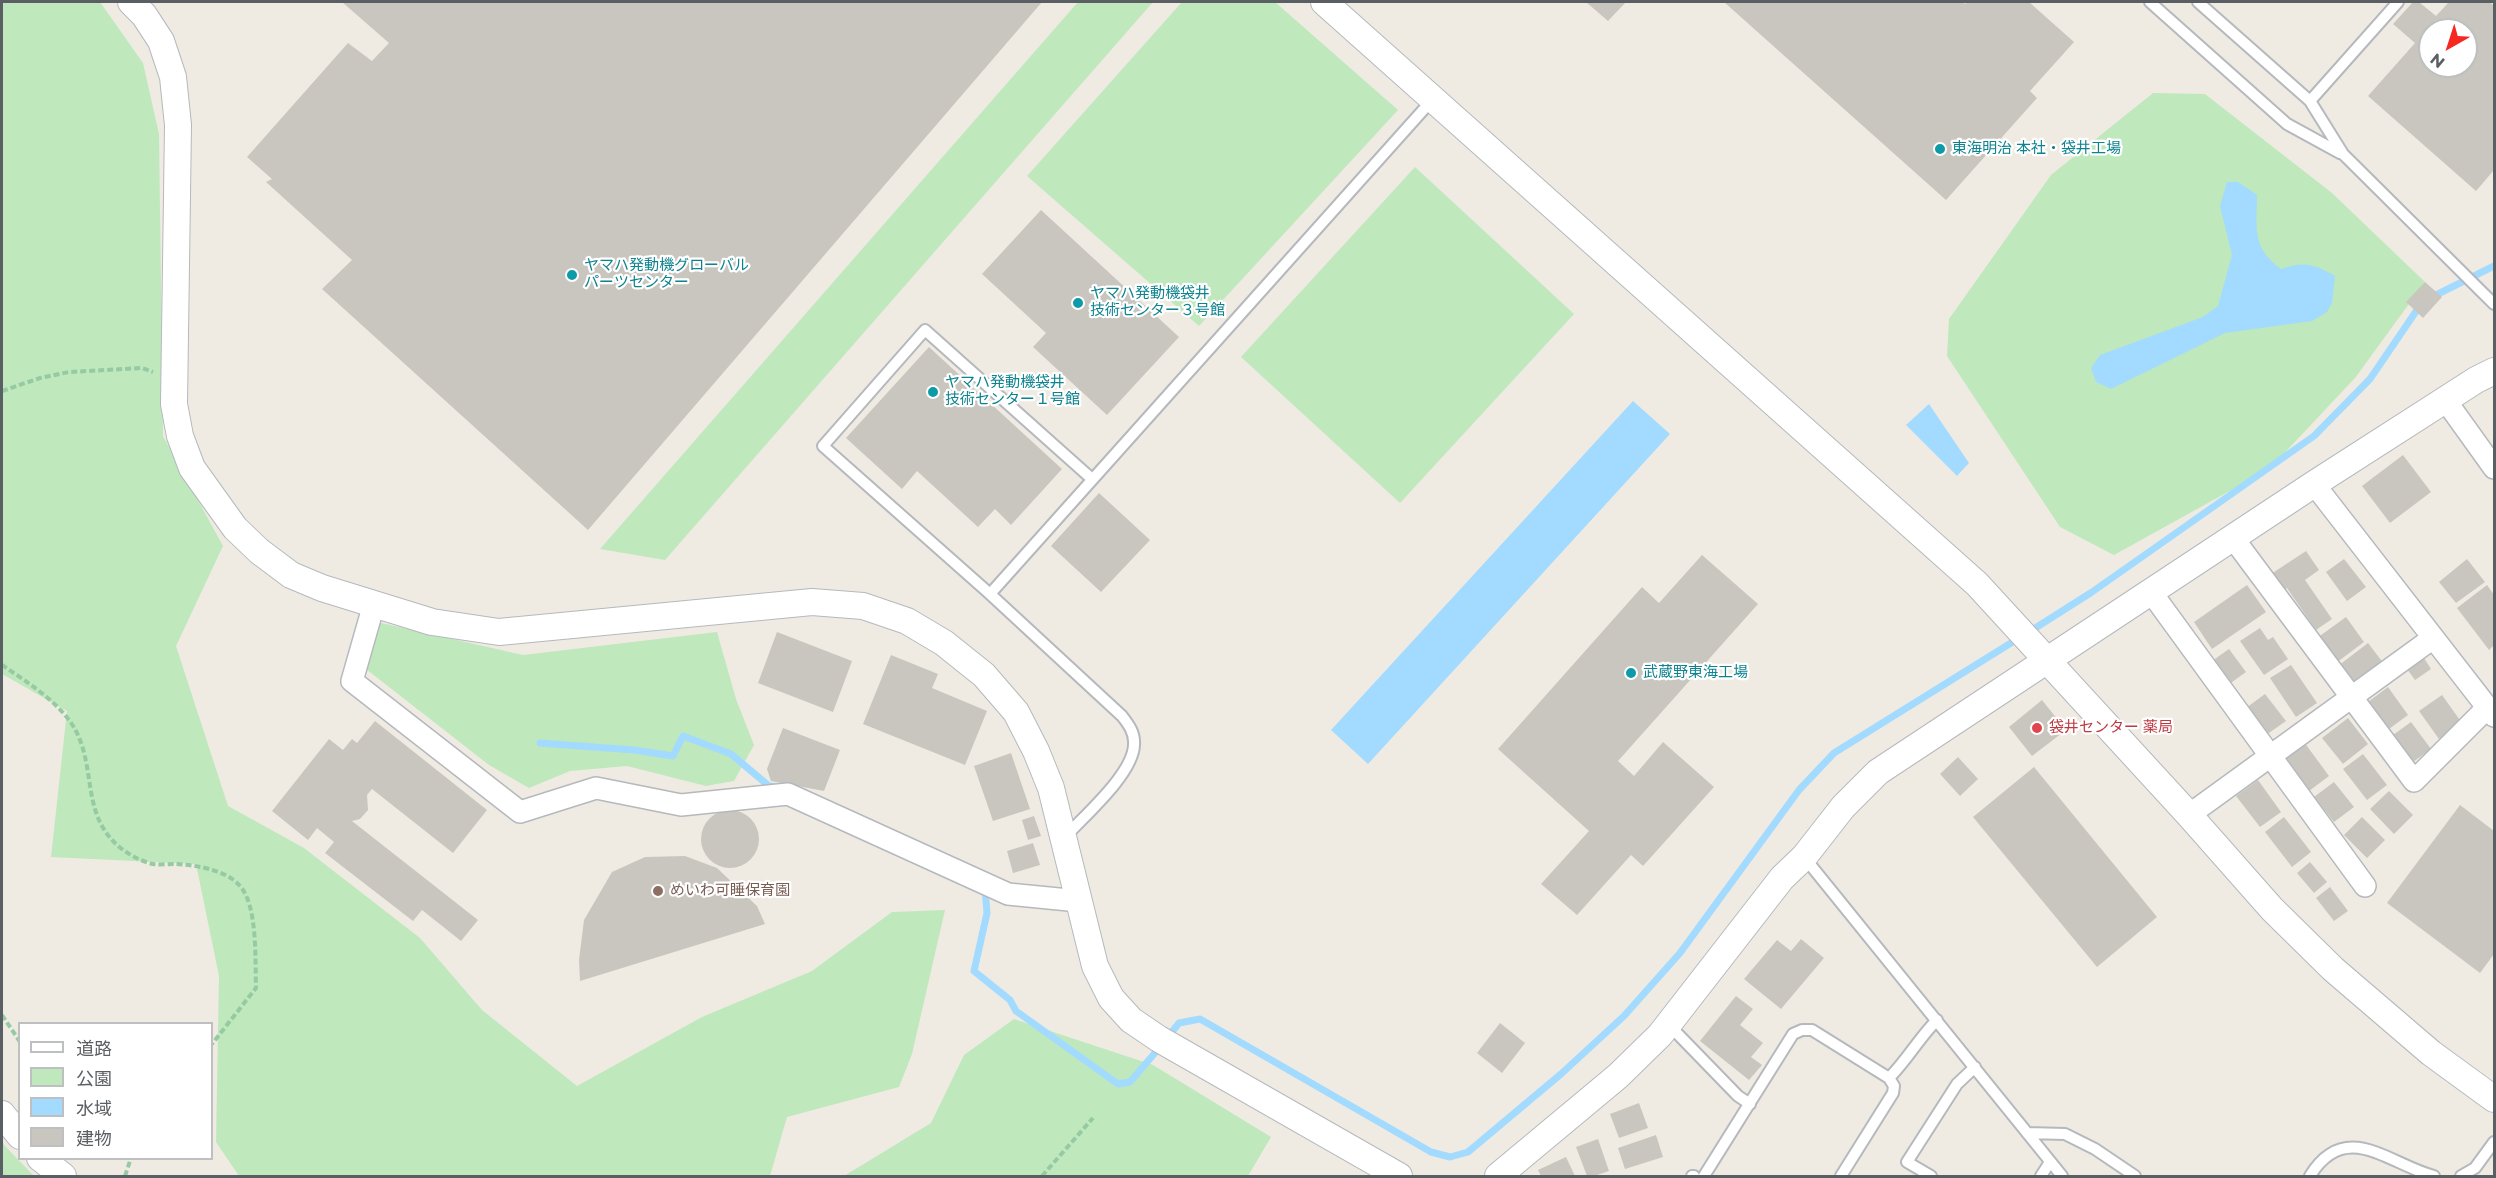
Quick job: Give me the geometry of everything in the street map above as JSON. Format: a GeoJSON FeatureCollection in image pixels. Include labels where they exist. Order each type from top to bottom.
{"type":"FeatureCollection","features":[{"type":"Feature","properties":{"kind":"street"},"geometry":{"type":"LineString","coordinates":[[131,2],[144,15],[161,41],[173,77],[178,125],[174,404],[180,436],[192,468],[235,528],[259,551],[291,575],[322,588],[432,622],[500,632],[812,602],[863,606],[906,621],[944,643],[984,675],[1016,712],[1036,751],[1051,788],[1095,966],[1111,998],[1131,1020],[1159,1039],[1399,1176]]}},
{"type":"Feature","properties":{"kind":"street"},"geometry":{"type":"LineString","coordinates":[[1324,2],[1977,584],[2189,814],[2272,909],[2334,969],[2431,1053],[2494,1098]]}},
{"type":"Feature","properties":{"kind":"street"},"geometry":{"type":"LineString","coordinates":[[1498,1176],[1618,1076],[1669,1024],[1782,878],[1804,857],[1843,807],[1878,772],[2314,484],[2494,371]]}},
{"type":"Feature","properties":{"kind":"street"},"geometry":{"type":"LineString","coordinates":[[2446,401],[2494,468]]}},
{"type":"Feature","properties":{"kind":"street"},"geometry":{"type":"LineString","coordinates":[[2233,538],[2414,782],[2491,712],[2314,484]]}},
{"type":"Feature","properties":{"kind":"street"},"geometry":{"type":"LineString","coordinates":[[2151,592],[2365,886]]}},
{"type":"Feature","properties":{"kind":"street"},"geometry":{"type":"LineString","coordinates":[[374,604],[351,681],[520,812],[596,788],[681,805],[788,794],[1008,894],[1079,901]]}},
{"type":"Feature","properties":{"kind":"street"},"geometry":{"type":"LineString","coordinates":[[2189,814],[2433,638]]}},
{"type":"Feature","properties":{"kind":"street"},"geometry":{"type":"LineString","coordinates":[[2,1114],[18,1134]]}},
{"type":"Feature","properties":{"kind":"street"},"geometry":{"type":"LineString","coordinates":[[43,1160],[63,1176]]}},
{"type":"Feature","properties":{"kind":"lane"},"geometry":{"type":"LineString","coordinates":[[2150,2],[2287,124],[2343,154]]}},
{"type":"Feature","properties":{"kind":"lane"},"geometry":{"type":"LineString","coordinates":[[2198,2],[2310,101],[2343,154],[2494,304]]}},
{"type":"Feature","properties":{"kind":"lane"},"geometry":{"type":"LineString","coordinates":[[2310,101],[2398,2]]}},
{"type":"Feature","properties":{"kind":"lane"},"geometry":{"type":"LineString","coordinates":[[990,594],[1433,99]]}},
{"type":"Feature","properties":{"kind":"lane"},"geometry":{"type":"LineString","coordinates":[[1064,839],[1120,777],[1132,759],[1135,744],[1132,730],[1122,716],[990,594],[823,446],[925,330],[1092,479]]}},
{"type":"Feature","properties":{"kind":"lane"},"geometry":{"type":"LineString","coordinates":[[1804,857],[2062,1176]]}},
{"type":"Feature","properties":{"kind":"lane"},"geometry":{"type":"LineString","coordinates":[[1889,1078],[1902,1065],[1921,1036],[1937,1020]]}},
{"type":"Feature","properties":{"kind":"lane"},"geometry":{"type":"LineString","coordinates":[[1669,1024],[1738,1096],[1750,1104]]}},
{"type":"Feature","properties":{"kind":"lane"},"geometry":{"type":"LineString","coordinates":[[1704,1176],[1793,1034],[1802,1030],[1812,1030],[1889,1078],[1894,1086],[1893,1093],[1841,1176]]}},
{"type":"Feature","properties":{"kind":"lane"},"geometry":{"type":"LineString","coordinates":[[1931,1176],[1907,1162],[1957,1084],[1975,1066]]}},
{"type":"Feature","properties":{"kind":"lane"},"geometry":{"type":"LineString","coordinates":[[2027,1133],[2065,1134],[2095,1149],[2135,1176]]}},
{"type":"Feature","properties":{"kind":"lane"},"geometry":{"type":"LineString","coordinates":[[2461,1176],[2475,1168],[2494,1142]]}},
{"type":"Feature","properties":{"kind":"lane"},"geometry":{"type":"LineString","coordinates":[[2310,1176],[2324,1159],[2339,1151],[2356,1147],[2385,1154],[2425,1174],[2434,1176]]}},
{"type":"Feature","properties":{"kind":"lane"},"geometry":{"type":"LineString","coordinates":[[2041,1176],[2050,1162]]}},
{"type":"Feature","properties":{"kind":"path"},"geometry":{"type":"LineString","coordinates":[[2,392],[40,378],[69,372],[142,368],[174,379]]}},
{"type":"Feature","properties":{"kind":"path"},"geometry":{"type":"LineString","coordinates":[[2,664],[29,683],[71,723],[83,751],[94,813],[112,841],[134,857],[154,864],[201,867],[232,878],[245,894],[250,907],[255,948],[256,988],[213,1043]]}},
{"type":"Feature","properties":{"kind":"path"},"geometry":{"type":"LineString","coordinates":[[2,1015],[18,1039]]}},
{"type":"Feature","properties":{"kind":"path"},"geometry":{"type":"LineString","coordinates":[[1042,1176],[1093,1118]]}},
{"type":"Feature","properties":{"kind":"path"},"geometry":{"type":"LineString","coordinates":[[124,1176],[131,1160]]}},
{"type":"Feature","properties":{"kind":"green space"},"geometry":{"type":"Polygon","coordinates":[[[2,2],[100,2],[143,63],[159,134],[163,436],[223,546],[176,646],[228,806],[304,848],[420,938],[482,1010],[577,1086],[702,1017],[812,971],[892,912],[945,910],[912,1054],[899,1087],[787,1117],[770,1176],[239,1176],[216,1142],[219,976],[196,864],[51,857],[67,711],[2,674],[2,2]]]}},
{"type":"Feature","properties":{"kind":"green space"},"geometry":{"type":"Polygon","coordinates":[[[1078,2],[1153,2],[665,560],[600,549],[1078,2]]]}},
{"type":"Feature","properties":{"kind":"green space"},"geometry":{"type":"Polygon","coordinates":[[[1182,2],[1275,2],[1398,110],[1199,326],[1027,176],[1182,2]]]}},
{"type":"Feature","properties":{"kind":"green space"},"geometry":{"type":"Polygon","coordinates":[[[2153,93],[2205,94],[2332,193],[2425,282],[2355,378],[2275,463],[2253,478],[2114,555],[2060,527],[1947,356],[1949,319],[2051,175],[2153,93]]]}},
{"type":"Feature","properties":{"kind":"green space"},"geometry":{"type":"Polygon","coordinates":[[[1415,167],[1574,314],[1400,503],[1241,357],[1415,167]]]}},
{"type":"Feature","properties":{"kind":"green space"},"geometry":{"type":"Polygon","coordinates":[[[377,622],[523,655],[717,632],[736,699],[754,745],[734,781],[706,786],[627,766],[570,771],[529,788],[489,765],[366,669],[377,622]]]}},
{"type":"Feature","properties":{"kind":"green space"},"geometry":{"type":"Polygon","coordinates":[[[1014,1019],[1153,1065],[1271,1137],[1248,1176],[844,1176],[931,1123],[964,1055],[1014,1019]]]}},
{"type":"Feature","properties":{"kind":"green space"},"geometry":{"type":"Polygon","coordinates":[[[2,1141],[34,1176],[2,1176],[2,1141]]]}},
{"type":"Feature","properties":{"kind":"water"},"geometry":{"type":"Polygon","coordinates":[[[2227,182],[2238,182],[2257,195],[2258,236],[2260,245],[2271,261],[2281,269],[2309,265],[2335,276],[2332,303],[2327,312],[2312,321],[2225,333],[2111,389],[2096,382],[2091,368],[2100,355],[2203,317],[2218,306],[2232,255],[2220,206],[2227,182]]]}},
{"type":"Feature","properties":{"kind":"water"},"geometry":{"type":"Polygon","coordinates":[[[1633,401],[1670,434],[1368,764],[1331,730],[1633,401]]]}},
{"type":"Feature","properties":{"kind":"water"},"geometry":{"type":"Polygon","coordinates":[[[1929,404],[1969,463],[1957,476],[1906,425],[1929,404]]]}},
{"type":"Feature","properties":{"kind":"building","name":"ヤマハ発動機グローバル パーツセンター"},"geometry":{"type":"Polygon","coordinates":[[[342,2],[1042,2],[588,530],[322,289],[352,260],[266,182],[272,179],[247,157],[348,43],[372,61],[389,43],[342,2]]]}},
{"type":"Feature","properties":{"kind":"building"},"geometry":{"type":"Polygon","coordinates":[[[1586,2],[1626,2],[1608,21],[1586,2]]]}},
{"type":"Feature","properties":{"kind":"building","name":"東海明治 本社・袋井工場"},"geometry":{"type":"Polygon","coordinates":[[[1724,2],[1963,2],[1965,4],[1968,2],[2029,2],[2074,42],[2030,91],[2037,98],[1946,200],[1724,2]]]}},
{"type":"Feature","properties":{"kind":"building"},"geometry":{"type":"Polygon","coordinates":[[[2413,2],[2419,2],[2436,16],[2449,2],[2490,2],[2494,6],[2494,170],[2476,191],[2368,96],[2415,43],[2393,24],[2413,2]]]}},
{"type":"Feature","properties":{"kind":"building","name":"ヤマハ発動機袋井 技術センター３号館"},"geometry":{"type":"Polygon","coordinates":[[[1041,210],[1179,337],[1107,415],[1033,347],[1046,333],[982,274],[1041,210]]]}},
{"type":"Feature","properties":{"kind":"building"},"geometry":{"type":"Polygon","coordinates":[[[2425,282],[2442,297],[2423,318],[2406,302],[2425,282]]]}},
{"type":"Feature","properties":{"kind":"building","name":"ヤマハ発動機袋井 技術センター１号館"},"geometry":{"type":"Polygon","coordinates":[[[929,347],[1062,469],[1011,525],[995,509],[978,527],[917,471],[902,489],[846,438],[929,347]]]}},
{"type":"Feature","properties":{"kind":"building"},"geometry":{"type":"Polygon","coordinates":[[[2403,455],[2431,492],[2390,523],[2362,486],[2403,455]]]}},
{"type":"Feature","properties":{"kind":"building"},"geometry":{"type":"Polygon","coordinates":[[[1099,493],[1150,540],[1101,592],[1051,546],[1099,493]]]}},
{"type":"Feature","properties":{"kind":"building"},"geometry":{"type":"Polygon","coordinates":[[[2306,551],[2319,570],[2305,580],[2332,619],[2316,630],[2287,588],[2280,592],[2268,576],[2306,551]]]}},
{"type":"Feature","properties":{"kind":"building","name":"武蔵野東海工場"},"geometry":{"type":"Polygon","coordinates":[[[1702,555],[1758,604],[1618,761],[1634,776],[1663,742],[1714,787],[1643,866],[1631,855],[1577,915],[1541,884],[1589,831],[1498,749],[1642,587],[1659,603],[1702,555]]]}},
{"type":"Feature","properties":{"kind":"building"},"geometry":{"type":"Polygon","coordinates":[[[2344,559],[2366,587],[2347,601],[2326,572],[2344,559]]]}},
{"type":"Feature","properties":{"kind":"building"},"geometry":{"type":"Polygon","coordinates":[[[2467,559],[2485,582],[2456,603],[2439,582],[2467,559]]]}},
{"type":"Feature","properties":{"kind":"building"},"geometry":{"type":"Polygon","coordinates":[[[2247,585],[2266,612],[2212,649],[2194,622],[2247,585]]]}},
{"type":"Feature","properties":{"kind":"building"},"geometry":{"type":"Polygon","coordinates":[[[2487,585],[2494,595],[2494,645],[2489,650],[2457,608],[2487,585]]]}},
{"type":"Feature","properties":{"kind":"building"},"geometry":{"type":"Polygon","coordinates":[[[2346,617],[2364,642],[2336,663],[2317,638],[2346,617]]]}},
{"type":"Feature","properties":{"kind":"building"},"geometry":{"type":"Polygon","coordinates":[[[2260,628],[2268,640],[2273,637],[2288,659],[2264,675],[2240,641],[2260,628]]]}},
{"type":"Feature","properties":{"kind":"building"},"geometry":{"type":"Polygon","coordinates":[[[777,632],[852,661],[833,712],[758,683],[777,632]]]}},
{"type":"Feature","properties":{"kind":"building"},"geometry":{"type":"Polygon","coordinates":[[[2368,643],[2384,664],[2353,687],[2338,666],[2368,643]]]}},
{"type":"Feature","properties":{"kind":"building"},"geometry":{"type":"Polygon","coordinates":[[[2229,649],[2246,672],[2228,685],[2212,661],[2229,649]]]}},
{"type":"Feature","properties":{"kind":"building"},"geometry":{"type":"Polygon","coordinates":[[[891,655],[938,674],[932,688],[987,711],[965,765],[863,724],[891,655]]]}},
{"type":"Feature","properties":{"kind":"building"},"geometry":{"type":"Polygon","coordinates":[[[2424,658],[2431,669],[2415,680],[2407,669],[2424,658]]]}},
{"type":"Feature","properties":{"kind":"building"},"geometry":{"type":"Polygon","coordinates":[[[2291,665],[2317,703],[2296,717],[2270,678],[2291,665]]]}},
{"type":"Feature","properties":{"kind":"building"},"geometry":{"type":"Polygon","coordinates":[[[2388,687],[2408,715],[2389,729],[2368,702],[2388,687]]]}},
{"type":"Feature","properties":{"kind":"building"},"geometry":{"type":"Polygon","coordinates":[[[2265,694],[2286,721],[2266,735],[2246,708],[2265,694]]]}},
{"type":"Feature","properties":{"kind":"building"},"geometry":{"type":"Polygon","coordinates":[[[2442,695],[2462,723],[2439,739],[2419,711],[2442,695]]]}},
{"type":"Feature","properties":{"kind":"building","name":"袋井センター 薬局"},"geometry":{"type":"Polygon","coordinates":[[[2042,700],[2066,730],[2032,756],[2009,727],[2042,700]]]}},
{"type":"Feature","properties":{"kind":"building"},"geometry":{"type":"Polygon","coordinates":[[[2348,718],[2368,744],[2343,764],[2322,738],[2348,718]]]}},
{"type":"Feature","properties":{"kind":"building"},"geometry":{"type":"Polygon","coordinates":[[[375,721],[487,810],[453,853],[372,789],[367,795],[368,810],[360,819],[352,821],[478,920],[461,941],[422,910],[413,921],[325,853],[334,842],[317,828],[308,840],[272,811],[329,739],[343,750],[352,739],[357,743],[375,721]]]}},
{"type":"Feature","properties":{"kind":"building"},"geometry":{"type":"Polygon","coordinates":[[[2411,722],[2431,749],[2413,762],[2393,735],[2411,722]]]}},
{"type":"Feature","properties":{"kind":"building"},"geometry":{"type":"Polygon","coordinates":[[[783,728],[840,750],[824,791],[771,781],[767,769],[783,728]]]}},
{"type":"Feature","properties":{"kind":"building"},"geometry":{"type":"Polygon","coordinates":[[[2304,742],[2329,776],[2309,791],[2284,757],[2304,742]]]}},
{"type":"Feature","properties":{"kind":"building"},"geometry":{"type":"Polygon","coordinates":[[[1011,753],[1030,809],[993,821],[974,766],[1011,753]]]}},
{"type":"Feature","properties":{"kind":"building"},"geometry":{"type":"Polygon","coordinates":[[[2363,754],[2387,785],[2367,800],[2343,769],[2363,754]]]}},
{"type":"Feature","properties":{"kind":"building"},"geometry":{"type":"Polygon","coordinates":[[[1958,757],[1978,779],[1960,796],[1940,774],[1958,757]]]}},
{"type":"Feature","properties":{"kind":"building"},"geometry":{"type":"Polygon","coordinates":[[[2034,767],[2157,917],[2097,967],[1973,817],[2034,767]]]}},
{"type":"Feature","properties":{"kind":"building"},"geometry":{"type":"Polygon","coordinates":[[[2258,780],[2281,812],[2260,827],[2236,796],[2258,780]]]}},
{"type":"Feature","properties":{"kind":"building"},"geometry":{"type":"Polygon","coordinates":[[[2334,782],[2354,807],[2334,822],[2314,797],[2334,782]]]}},
{"type":"Feature","properties":{"kind":"building"},"geometry":{"type":"Polygon","coordinates":[[[2389,791],[2413,815],[2394,834],[2370,809],[2389,791]]]}},
{"type":"Feature","properties":{"kind":"building"},"geometry":{"type":"Polygon","coordinates":[[[2460,805],[2494,831],[2494,954],[2480,973],[2387,903],[2460,805]]]}},
{"type":"Feature","properties":{"kind":"building"},"geometry":{"type":"Polygon","coordinates":[[[730,810],[741,812],[754,823],[759,839],[757,850],[746,863],[730,868],[719,866],[706,855],[701,839],[703,828],[714,815],[730,810]]]}},
{"type":"Feature","properties":{"kind":"building"},"geometry":{"type":"Polygon","coordinates":[[[1034,816],[1041,836],[1028,840],[1022,820],[1034,816]]]}},
{"type":"Feature","properties":{"kind":"building"},"geometry":{"type":"Polygon","coordinates":[[[2284,817],[2311,852],[2292,867],[2265,832],[2284,817]]]}},
{"type":"Feature","properties":{"kind":"building"},"geometry":{"type":"Polygon","coordinates":[[[2362,817],[2385,840],[2367,858],[2344,835],[2362,817]]]}},
{"type":"Feature","properties":{"kind":"building"},"geometry":{"type":"Polygon","coordinates":[[[1033,843],[1040,865],[1013,873],[1007,851],[1033,843]]]}},
{"type":"Feature","properties":{"kind":"building"},"geometry":{"type":"Polygon","coordinates":[[[685,856],[717,868],[757,906],[765,924],[580,981],[579,960],[584,920],[612,872],[645,857],[685,856]]]}},
{"type":"Feature","properties":{"kind":"building"},"geometry":{"type":"Polygon","coordinates":[[[2310,862],[2327,882],[2314,893],[2297,873],[2310,862]]]}},
{"type":"Feature","properties":{"kind":"building"},"geometry":{"type":"Polygon","coordinates":[[[2330,887],[2348,911],[2334,921],[2316,898],[2330,887]]]}},
{"type":"Feature","properties":{"kind":"building"},"geometry":{"type":"Polygon","coordinates":[[[1801,939],[1824,958],[1781,1009],[1744,979],[1777,940],[1791,951],[1801,939]]]}},
{"type":"Feature","properties":{"kind":"building"},"geometry":{"type":"Polygon","coordinates":[[[1736,996],[1753,1009],[1740,1025],[1763,1043],[1751,1057],[1762,1065],[1749,1080],[1700,1041],[1736,996]]]}},
{"type":"Feature","properties":{"kind":"building"},"geometry":{"type":"Polygon","coordinates":[[[1500,1023],[1525,1043],[1502,1073],[1477,1053],[1500,1023]]]}},
{"type":"Feature","properties":{"kind":"building"},"geometry":{"type":"Polygon","coordinates":[[[1639,1103],[1648,1128],[1619,1138],[1610,1114],[1639,1103]]]}},
{"type":"Feature","properties":{"kind":"building"},"geometry":{"type":"Polygon","coordinates":[[[1656,1135],[1663,1157],[1625,1169],[1618,1148],[1656,1135]]]}},
{"type":"Feature","properties":{"kind":"building"},"geometry":{"type":"Polygon","coordinates":[[[1598,1139],[1609,1171],[1587,1176],[1576,1147],[1598,1139]]]}},
{"type":"Feature","properties":{"kind":"building"},"geometry":{"type":"Polygon","coordinates":[[[1566,1157],[1575,1176],[1541,1176],[1538,1170],[1566,1157]]]}},
{"type":"Feature","properties":{"kind":"waterway"},"geometry":{"type":"LineString","coordinates":[[2430,298],[2494,266]]}},
{"type":"Feature","properties":{"kind":"waterway"},"geometry":{"type":"LineString","coordinates":[[2029,632],[2092,592],[2314,436],[2370,379],[2421,304]]}},
{"type":"Feature","properties":{"kind":"waterway"},"geometry":{"type":"LineString","coordinates":[[1167,1038],[1179,1023],[1200,1019],[1431,1152],[1450,1157],[1468,1152],[1561,1074],[1624,1016],[1680,953],[1799,790],[1834,753],[2019,638]]}},
{"type":"Feature","properties":{"kind":"waterway"},"geometry":{"type":"LineString","coordinates":[[540,743],[634,750],[673,756],[683,736],[731,754],[769,786],[776,787]]}},
{"type":"Feature","properties":{"kind":"waterway"},"geometry":{"type":"LineString","coordinates":[[985,888],[987,913],[974,971],[1010,1000],[1016,1011],[1118,1084],[1130,1082],[1160,1047]]}},
{"type":"Feature","properties":{"kind":"place","name":"東海明治 本社・袋井工場"},"geometry":{"type":"Point","coordinates":[1940,149]}},
{"type":"Feature","properties":{"kind":"place","name":"ヤマハ発動機グローバル パーツセンター"},"geometry":{"type":"Point","coordinates":[572,275]}},
{"type":"Feature","properties":{"kind":"place","name":"ヤマハ発動機袋井 技術センター３号館"},"geometry":{"type":"Point","coordinates":[1078,303]}},
{"type":"Feature","properties":{"kind":"place","name":"ヤマハ発動機袋井 技術センター１号館"},"geometry":{"type":"Point","coordinates":[933,392]}},
{"type":"Feature","properties":{"kind":"place","name":"武蔵野東海工場"},"geometry":{"type":"Point","coordinates":[1631,673]}},
{"type":"Feature","properties":{"kind":"place","name":"袋井センター 薬局"},"geometry":{"type":"Point","coordinates":[2037,728]}},
{"type":"Feature","properties":{"kind":"place","name":"めいわ可睡保育園"},"geometry":{"type":"Point","coordinates":[658,891]}}]}
